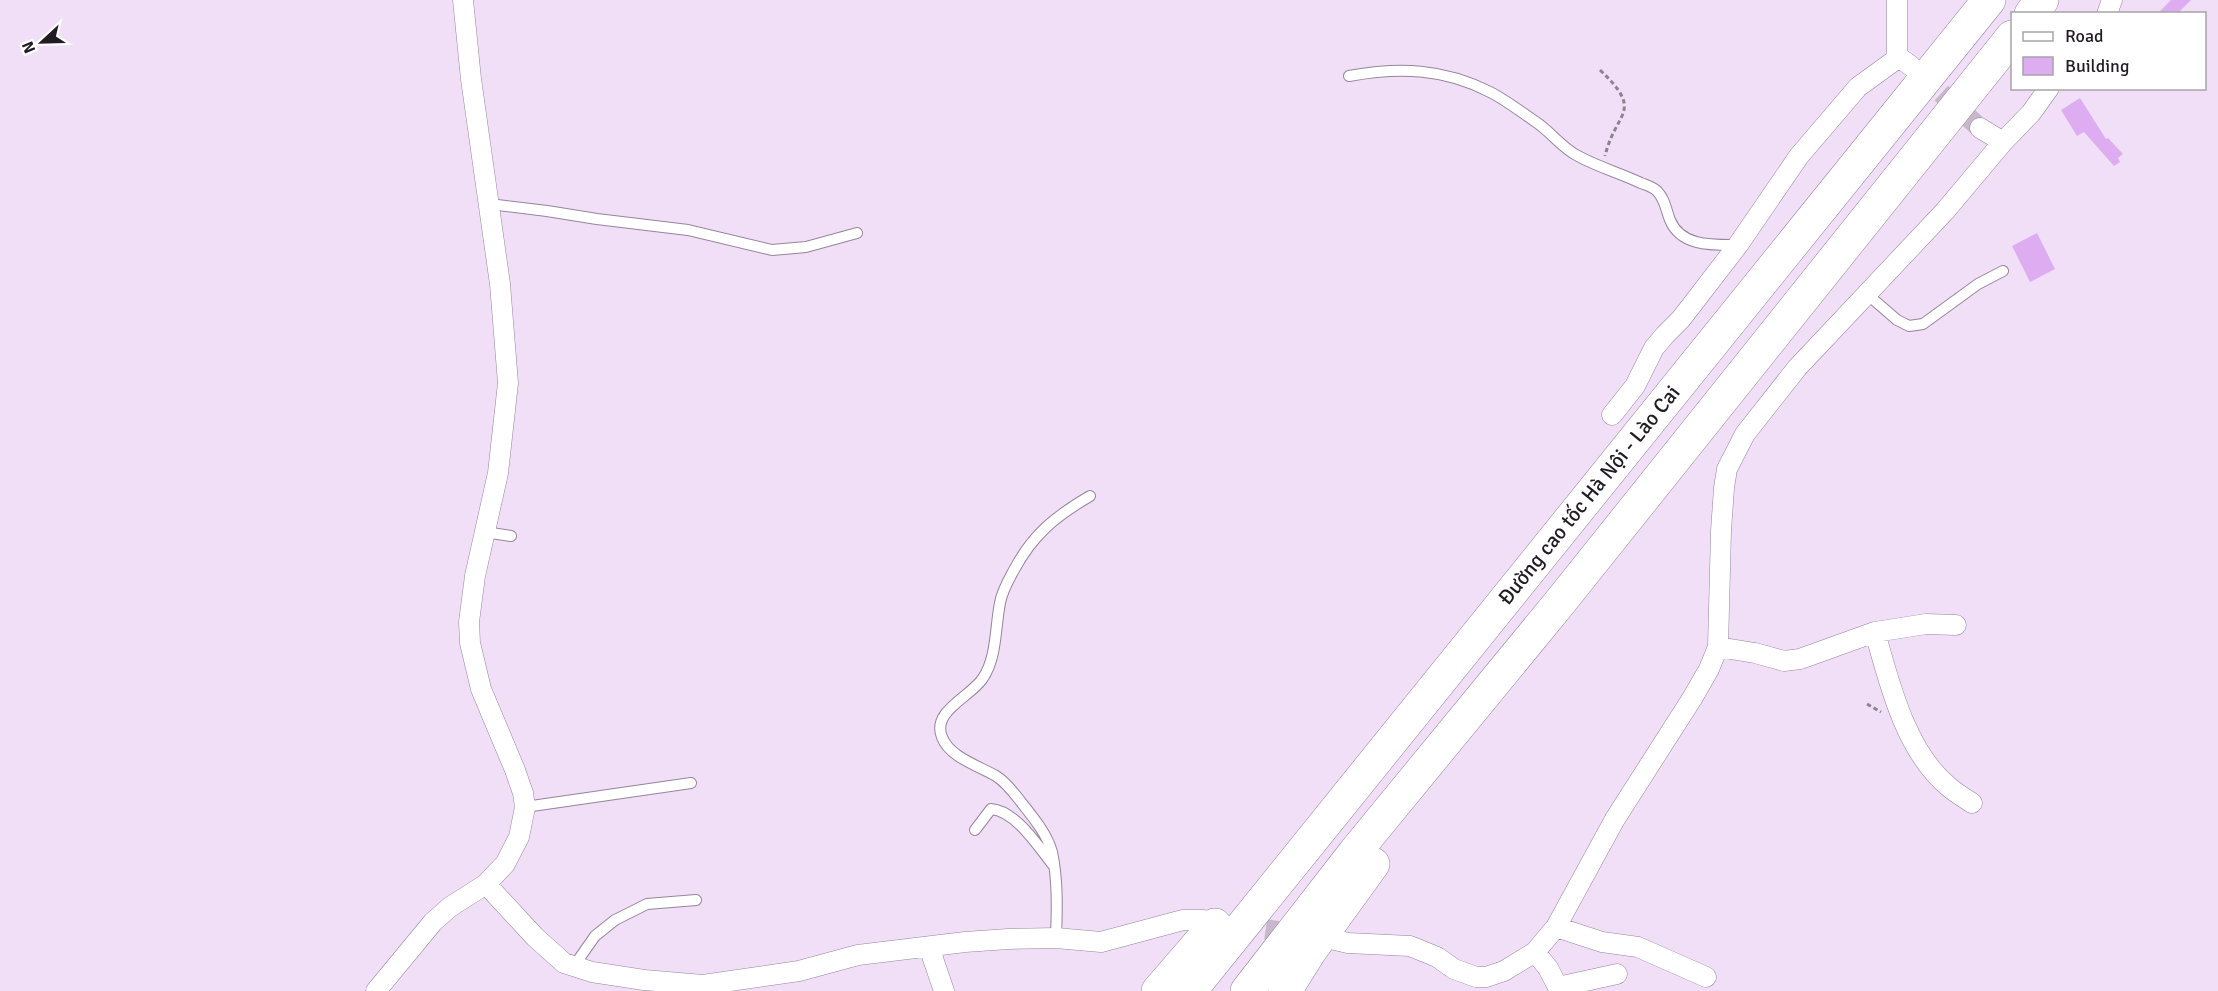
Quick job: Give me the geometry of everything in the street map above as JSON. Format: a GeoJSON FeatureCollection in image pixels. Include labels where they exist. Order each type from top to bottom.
{"type":"FeatureCollection","features":[{"type":"Feature","properties":{"kind":"highway","name":"Đường cao tốc Hà Nội - Lào Cai"},"geometry":{"type":"LineString","coordinates":[[1190,991],[1989,0]]}},
{"type":"Feature","properties":{"kind":"highway"},"geometry":{"type":"LineString","coordinates":[[2033,12],[2042,0]]}},
{"type":"Feature","properties":{"kind":"highway","name":"Đường cao tốc Hà Nội - Lào Cai"},"geometry":{"type":"LineString","coordinates":[[1247,991],[1355,852],[1562,601],[2011,40]]}},
{"type":"Feature","properties":{"kind":"highway"},"geometry":{"type":"LineString","coordinates":[[1285,991],[1310,951],[1562,601]]}},
{"type":"Feature","properties":{"kind":"highway"},"geometry":{"type":"LineString","coordinates":[[1158,991],[1226,914],[1390,741]]}},
{"type":"Feature","properties":{"kind":"street"},"geometry":{"type":"LineString","coordinates":[[376,991],[433,922],[486,884],[505,864],[513,851],[524,818],[525,807],[515,770],[481,689],[470,644],[471,600],[498,473],[508,383],[505,324],[463,0]]}},
{"type":"Feature","properties":{"kind":"street"},"geometry":{"type":"LineString","coordinates":[[1612,415],[1635,386],[1654,348],[1681,319],[1738,245],[1799,156],[1858,87],[1905,62],[1898,0]]}},
{"type":"Feature","properties":{"kind":"street"},"geometry":{"type":"LineString","coordinates":[[1331,939],[1348,943],[1410,946],[1437,957],[1473,984],[1535,952],[1556,927],[1615,819],[1693,697],[1718,647],[1720,531],[1724,488],[1727,469],[1745,434],[1797,368],[1945,212],[2003,142],[2031,113],[2048,90]]}},
{"type":"Feature","properties":{"kind":"street"},"geometry":{"type":"LineString","coordinates":[[1980,128],[2003,142]]}},
{"type":"Feature","properties":{"kind":"street"},"geometry":{"type":"LineString","coordinates":[[1718,647],[1755,653],[1784,661],[1800,659],[1875,632],[1926,624],[1956,626]]}},
{"type":"Feature","properties":{"kind":"street"},"geometry":{"type":"LineString","coordinates":[[1875,632],[1897,706],[1917,747],[1947,786],[1972,803]]}},
{"type":"Feature","properties":{"kind":"street"},"geometry":{"type":"LineString","coordinates":[[486,884],[553,955],[564,963],[592,972],[703,986],[799,972],[858,955],[965,942],[1056,938],[1101,942],[1183,920],[1204,920]]}},
{"type":"Feature","properties":{"kind":"street"},"geometry":{"type":"LineString","coordinates":[[1556,927],[1602,942],[1638,947],[1706,977]]}},
{"type":"Feature","properties":{"kind":"street"},"geometry":{"type":"LineString","coordinates":[[929,947],[944,991]]}},
{"type":"Feature","properties":{"kind":"street"},"geometry":{"type":"LineString","coordinates":[[1535,952],[1548,968],[1559,989],[1617,974]]}},
{"type":"Feature","properties":{"kind":"lane"},"geometry":{"type":"LineString","coordinates":[[1348,76],[1383,70],[1421,71],[1474,84],[1493,93],[1552,133],[1565,149],[1576,156],[1656,190],[1670,221],[1677,232],[1685,237],[1704,244],[1738,245]]}},
{"type":"Feature","properties":{"kind":"lane"},"geometry":{"type":"LineString","coordinates":[[489,204],[688,230],[772,250],[806,247],[857,233]]}},
{"type":"Feature","properties":{"kind":"lane"},"geometry":{"type":"LineString","coordinates":[[1867,294],[1897,320],[1909,326],[1923,324],[1978,284],[2003,271]]}},
{"type":"Feature","properties":{"kind":"lane"},"geometry":{"type":"LineString","coordinates":[[1056,938],[1057,900],[1051,851],[1045,837],[1012,791],[999,778],[957,754],[945,744],[939,729],[950,708],[983,679],[992,656],[1003,590],[1021,557],[1042,530],[1065,511],[1090,496]]}},
{"type":"Feature","properties":{"kind":"lane"},"geometry":{"type":"LineString","coordinates":[[485,532],[511,537]]}},
{"type":"Feature","properties":{"kind":"lane"},"geometry":{"type":"LineString","coordinates":[[525,807],[691,783]]}},
{"type":"Feature","properties":{"kind":"lane"},"geometry":{"type":"LineString","coordinates":[[975,830],[991,809],[1000,810],[1030,835],[1053,865]]}},
{"type":"Feature","properties":{"kind":"lane"},"geometry":{"type":"LineString","coordinates":[[574,966],[595,936],[615,920],[647,904],[696,900]]}},
{"type":"Feature","properties":{"kind":"path"},"geometry":{"type":"LineString","coordinates":[[1600,70],[1619,88],[1625,112],[1610,139],[1604,167]]}},
{"type":"Feature","properties":{"kind":"building"},"geometry":{"type":"Polygon","coordinates":[[[2171,0],[2191,0],[2179,12],[2159,12],[2171,0]]]}},
{"type":"Feature","properties":{"kind":"building"},"geometry":{"type":"Polygon","coordinates":[[[2080,98],[2106,139],[2108,138],[2123,154],[2118,158],[2120,162],[2114,166],[2084,132],[2077,136],[2061,110],[2080,98]]]}},
{"type":"Feature","properties":{"kind":"building"},"geometry":{"type":"Polygon","coordinates":[[[2037,233],[2055,269],[2030,282],[2012,246],[2037,233]]]}},
{"type":"Feature","properties":{"kind":"tunnel"},"geometry":{"type":"LineString","coordinates":[[1919,73],[1980,128]]}},
{"type":"Feature","properties":{"kind":"tunnel"},"geometry":{"type":"LineString","coordinates":[[1236,925],[1298,934]]}}]}
